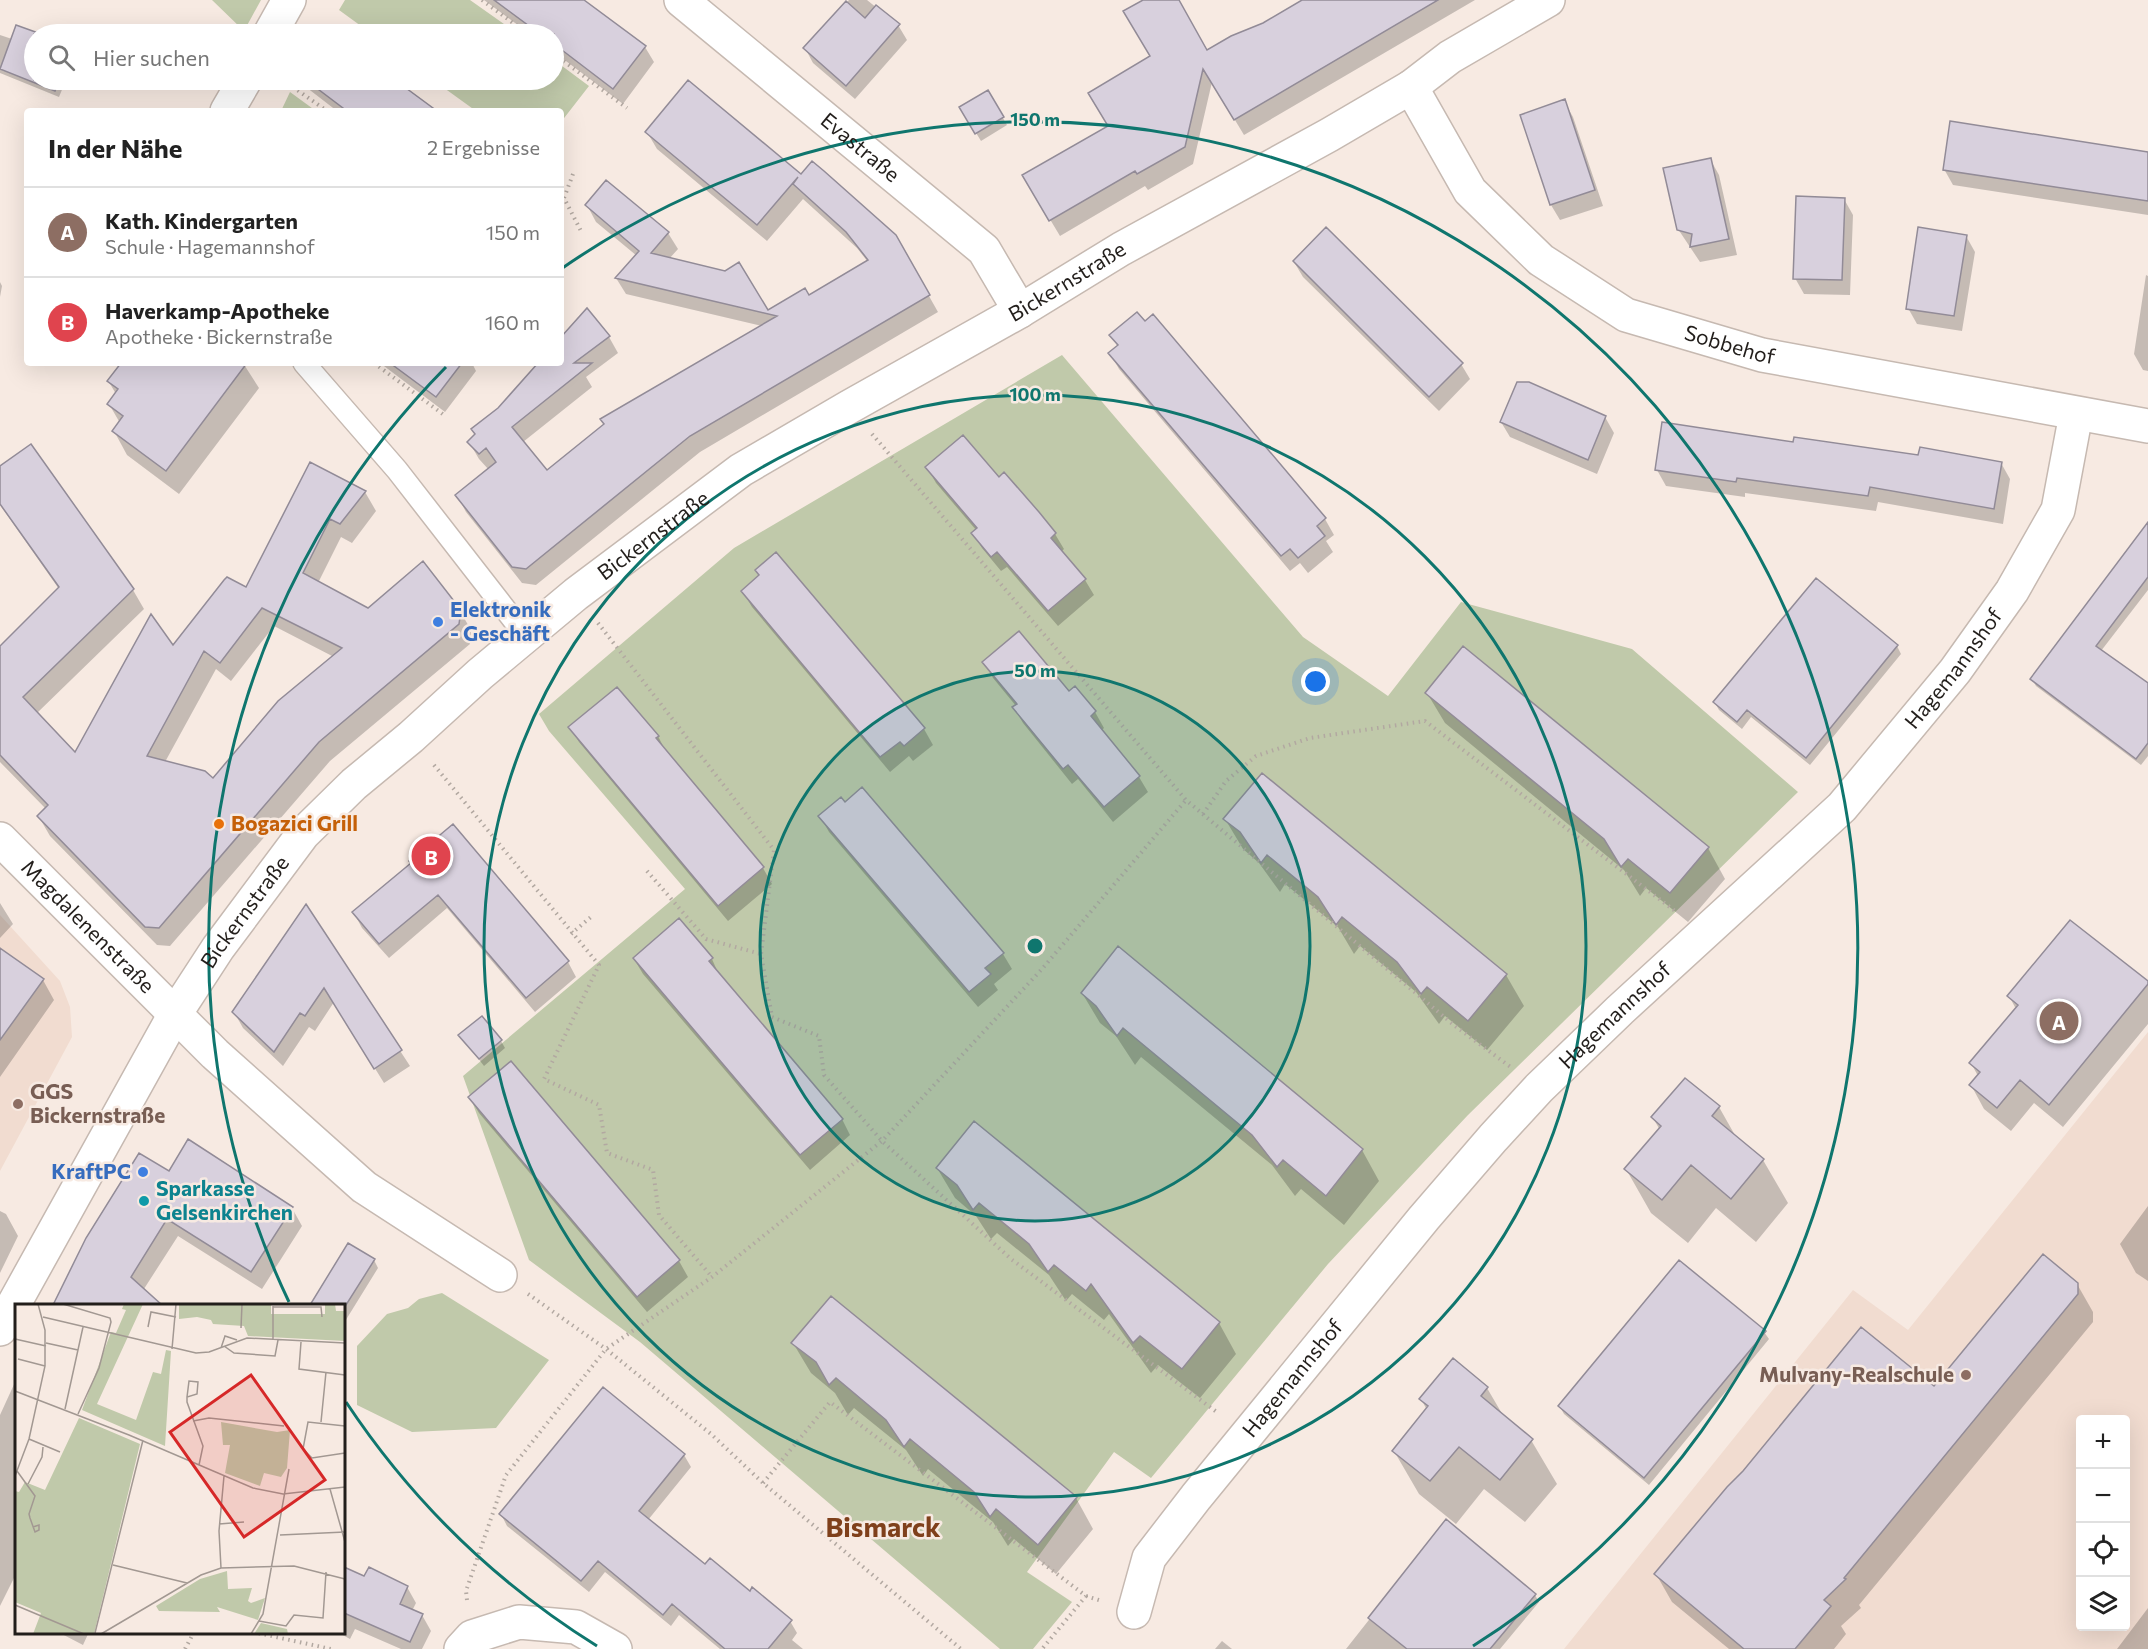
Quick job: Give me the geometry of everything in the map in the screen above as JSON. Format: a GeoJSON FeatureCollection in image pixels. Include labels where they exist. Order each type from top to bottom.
{"type":"FeatureCollection","features":[{"type":"Feature","properties":{"kind":"street"},"geometry":{"type":"LineString","coordinates":[[276,24],[289,0]]}},
{"type":"Feature","properties":{"kind":"street","name":"Evastraße"},"geometry":{"type":"LineString","coordinates":[[681,0],[984,250],[1020,311]]}},
{"type":"Feature","properties":{"kind":"street","name":"Bickernstraße"},"geometry":{"type":"LineString","coordinates":[[0,1329],[175,1014],[218,948],[303,834],[354,784],[411,737],[480,674],[576,594],[741,470],[1020,311],[1122,249],[1329,135],[1411,87],[1450,57],[1548,0]]}},
{"type":"Feature","properties":{"kind":"street","name":"Sobbehof"},"geometry":{"type":"LineString","coordinates":[[1411,87],[1470,191],[1541,260],[1626,315],[1762,356],[2148,426]]}},
{"type":"Feature","properties":{"kind":"street"},"geometry":{"type":"LineString","coordinates":[[229,108],[239,90]]}},
{"type":"Feature","properties":{"kind":"street","name":"Hagemannshof"},"geometry":{"type":"LineString","coordinates":[[1134,1612],[1149,1558],[1424,1218],[1539,1088],[1620,1010],[1842,807],[1962,662],[2012,591],[2058,510],[2076,414]]}},
{"type":"Feature","properties":{"kind":"street","name":"Magdalenenstraße"},"geometry":{"type":"LineString","coordinates":[[0,839],[215,1054],[364,1187],[500,1275]]}},
{"type":"Feature","properties":{"kind":"street"},"geometry":{"type":"LineString","coordinates":[[466,1643],[519,1622],[576,1627],[615,1649]]}},
{"type":"Feature","properties":{"kind":"lane"},"geometry":{"type":"LineString","coordinates":[[307,366],[397,470],[526,636]]}},
{"type":"Feature","properties":{"kind":"path"},"geometry":{"type":"LineString","coordinates":[[482,0],[514,24]]}},
{"type":"Feature","properties":{"kind":"path"},"geometry":{"type":"LineString","coordinates":[[564,61],[627,108]]}},
{"type":"Feature","properties":{"kind":"path"},"geometry":{"type":"LineString","coordinates":[[297,90],[323,108]]}},
{"type":"Feature","properties":{"kind":"path"},"geometry":{"type":"LineString","coordinates":[[573,174],[564,198],[582,233]]}},
{"type":"Feature","properties":{"kind":"path"},"geometry":{"type":"LineString","coordinates":[[378,366],[444,415]]}},
{"type":"Feature","properties":{"kind":"path"},"geometry":{"type":"LineString","coordinates":[[849,407],[1186,800],[1455,1026],[1539,1088]]}},
{"type":"Feature","properties":{"kind":"path"},"geometry":{"type":"LineString","coordinates":[[576,594],[774,850],[761,954],[772,1017],[819,1036],[824,1075],[882,1141],[1011,1259],[1248,1434]]}},
{"type":"Feature","properties":{"kind":"path"},"geometry":{"type":"LineString","coordinates":[[1203,814],[1227,781],[1256,756],[1310,738],[1425,721],[1705,934]]}},
{"type":"Feature","properties":{"kind":"path"},"geometry":{"type":"LineString","coordinates":[[411,737],[571,934],[599,965],[544,1079],[599,1105],[607,1153],[652,1170],[659,1215],[712,1277]]}},
{"type":"Feature","properties":{"kind":"path"},"geometry":{"type":"LineString","coordinates":[[466,1643],[466,1591],[506,1475],[606,1349],[712,1277],[882,1141],[1042,969],[1186,800]]}},
{"type":"Feature","properties":{"kind":"path"},"geometry":{"type":"LineString","coordinates":[[646,871],[706,939],[761,954]]}},
{"type":"Feature","properties":{"kind":"path"},"geometry":{"type":"LineString","coordinates":[[571,934],[592,916]]}},
{"type":"Feature","properties":{"kind":"path"},"geometry":{"type":"LineString","coordinates":[[500,1275],[606,1349],[711,1434],[764,1483],[961,1649]]}},
{"type":"Feature","properties":{"kind":"path"},"geometry":{"type":"LineString","coordinates":[[764,1483],[830,1402],[1086,1596],[1042,1649]]}},
{"type":"Feature","properties":{"kind":"path"},"geometry":{"type":"LineString","coordinates":[[185,1649],[193,1634]]}},
{"type":"Feature","properties":{"kind":"path"},"geometry":{"type":"LineString","coordinates":[[262,1634],[331,1649]]}},
{"type":"Feature","properties":{"kind":"shaded area","name":"GGS Bickernstraße"},"geometry":{"type":"Polygon","coordinates":[[[0,915],[60,981],[70,1007],[72,1037],[0,1171],[0,915]]]}},
{"type":"Feature","properties":{"kind":"shaded area","name":"Mulvany-Realschule"},"geometry":{"type":"Polygon","coordinates":[[[2148,1032],[2148,1649],[1564,1649],[1853,1290],[1908,1330],[2148,1032]]]}},
{"type":"Feature","properties":{"kind":"green space"},"geometry":{"type":"Polygon","coordinates":[[[212,0],[261,0],[248,24],[237,24],[212,0]]]}},
{"type":"Feature","properties":{"kind":"green space"},"geometry":{"type":"Polygon","coordinates":[[[345,0],[470,0],[504,24],[358,24],[339,10],[345,0]]]}},
{"type":"Feature","properties":{"kind":"green space"},"geometry":{"type":"Polygon","coordinates":[[[564,67],[589,86],[564,118],[564,108],[472,108],[447,90],[564,90],[564,67]]]}},
{"type":"Feature","properties":{"kind":"green space"},"geometry":{"type":"Polygon","coordinates":[[[290,92],[312,108],[282,108],[290,92]]]}},
{"type":"Feature","properties":{"kind":"green space"},"geometry":{"type":"Polygon","coordinates":[[[1062,355],[1303,637],[1388,696],[1461,602],[1632,649],[1798,792],[1468,1115],[1328,1264],[1151,1478],[1114,1452],[1027,1572],[1072,1602],[1033,1649],[1000,1649],[640,1342],[529,1260],[463,1076],[685,889],[549,731],[539,714],[734,548],[1062,355]]]}},
{"type":"Feature","properties":{"kind":"green space"},"geometry":{"type":"Polygon","coordinates":[[[442,1293],[549,1360],[496,1428],[412,1432],[357,1405],[357,1346],[387,1314],[408,1308],[419,1299],[442,1293]]]}},
{"type":"Feature","properties":{"kind":"building"},"geometry":{"type":"Polygon","coordinates":[[[494,0],[584,0],[646,46],[613,89],[564,52],[564,24],[526,24],[494,0]]]}},
{"type":"Feature","properties":{"kind":"building"},"geometry":{"type":"Polygon","coordinates":[[[1143,0],[1179,0],[1207,50],[1231,36],[1263,23],[1302,0],[1438,0],[1234,120],[1203,69],[1185,147],[1137,174],[1135,171],[1049,221],[1022,175],[1108,126],[1088,93],[1150,56],[1123,11],[1143,0]]]}},
{"type":"Feature","properties":{"kind":"building"},"geometry":{"type":"Polygon","coordinates":[[[846,1],[865,18],[876,5],[900,24],[846,86],[803,48],[846,1]]]}},
{"type":"Feature","properties":{"kind":"building"},"geometry":{"type":"Polygon","coordinates":[[[16,25],[24,28],[24,79],[0,69],[16,25]]]}},
{"type":"Feature","properties":{"kind":"building"},"geometry":{"type":"Polygon","coordinates":[[[688,80],[801,174],[812,161],[824,171],[896,235],[930,295],[690,436],[526,569],[512,567],[455,495],[496,462],[486,448],[479,454],[467,442],[475,434],[471,429],[498,408],[535,366],[564,366],[564,334],[587,308],[610,336],[574,363],[592,363],[512,427],[547,470],[604,424],[600,419],[777,316],[615,278],[639,251],[585,205],[606,180],[669,232],[651,253],[725,271],[739,262],[768,310],[805,288],[809,295],[868,260],[846,232],[793,184],[798,177],[757,225],[645,132],[688,80]]]}},
{"type":"Feature","properties":{"kind":"building"},"geometry":{"type":"Polygon","coordinates":[[[319,90],[409,90],[433,108],[343,108],[319,90]]]}},
{"type":"Feature","properties":{"kind":"building"},"geometry":{"type":"Polygon","coordinates":[[[988,90],[1004,117],[975,134],[959,107],[988,90]]]}},
{"type":"Feature","properties":{"kind":"building"},"geometry":{"type":"Polygon","coordinates":[[[1565,99],[1595,190],[1550,205],[1520,115],[1565,99]]]}},
{"type":"Feature","properties":{"kind":"building"},"geometry":{"type":"Polygon","coordinates":[[[1950,121],[2148,152],[2148,201],[1943,170],[1950,121]]]}},
{"type":"Feature","properties":{"kind":"building"},"geometry":{"type":"Polygon","coordinates":[[[1711,158],[1729,239],[1690,247],[1692,234],[1677,230],[1663,168],[1711,158]]]}},
{"type":"Feature","properties":{"kind":"building"},"geometry":{"type":"Polygon","coordinates":[[[1796,196],[1845,198],[1842,280],[1793,279],[1796,196]]]}},
{"type":"Feature","properties":{"kind":"building"},"geometry":{"type":"Polygon","coordinates":[[[1326,227],[1463,363],[1429,397],[1293,261],[1326,227]]]}},
{"type":"Feature","properties":{"kind":"building"},"geometry":{"type":"Polygon","coordinates":[[[1918,227],[1967,235],[1954,316],[1906,309],[1918,227]]]}},
{"type":"Feature","properties":{"kind":"building"},"geometry":{"type":"Polygon","coordinates":[[[1137,312],[1145,321],[1153,314],[1326,518],[1317,526],[1325,536],[1298,558],[1290,549],[1281,556],[1108,353],[1118,345],[1109,335],[1137,312]]]}},
{"type":"Feature","properties":{"kind":"building"},"geometry":{"type":"Polygon","coordinates":[[[119,366],[245,366],[166,471],[112,431],[123,416],[107,404],[118,389],[107,381],[119,366]]]}},
{"type":"Feature","properties":{"kind":"building"},"geometry":{"type":"Polygon","coordinates":[[[394,366],[460,366],[436,397],[394,366]]]}},
{"type":"Feature","properties":{"kind":"building"},"geometry":{"type":"Polygon","coordinates":[[[1517,382],[1529,382],[1606,416],[1588,460],[1500,422],[1517,382]]]}},
{"type":"Feature","properties":{"kind":"building"},"geometry":{"type":"Polygon","coordinates":[[[1662,422],[1793,442],[1794,437],[1918,455],[1920,447],[2002,462],[1994,509],[1870,487],[1868,496],[1737,478],[1736,482],[1655,470],[1662,422]]]}},
{"type":"Feature","properties":{"kind":"building"},"geometry":{"type":"Polygon","coordinates":[[[963,435],[999,477],[1004,472],[1039,512],[1056,533],[1051,538],[1086,579],[1048,611],[997,552],[991,557],[971,533],[977,528],[925,467],[963,435]]]}},
{"type":"Feature","properties":{"kind":"building"},"geometry":{"type":"Polygon","coordinates":[[[31,444],[134,589],[23,697],[75,752],[151,614],[173,645],[227,577],[246,587],[310,462],[366,491],[340,524],[330,519],[303,573],[368,608],[423,561],[461,610],[459,624],[319,742],[159,928],[145,927],[37,816],[48,805],[0,755],[0,646],[59,587],[0,504],[0,466],[31,444]],[[262,608],[220,663],[204,651],[147,756],[205,771],[213,778],[278,701],[342,648],[262,608]]]}},
{"type":"Feature","properties":{"kind":"building"},"geometry":{"type":"Polygon","coordinates":[[[2148,522],[2148,577],[2096,646],[2148,683],[2148,743],[2136,759],[2030,679],[2148,522]]]}},
{"type":"Feature","properties":{"kind":"building"},"geometry":{"type":"Polygon","coordinates":[[[776,552],[925,728],[904,746],[900,742],[880,757],[741,591],[759,575],[755,570],[776,552]]]}},
{"type":"Feature","properties":{"kind":"building"},"geometry":{"type":"Polygon","coordinates":[[[1816,578],[1898,645],[1806,758],[1747,710],[1737,722],[1713,702],[1816,578]]]}},
{"type":"Feature","properties":{"kind":"building"},"geometry":{"type":"Polygon","coordinates":[[[1019,631],[1069,691],[1075,686],[1096,711],[1091,716],[1140,776],[1104,807],[1068,765],[1063,769],[1012,707],[1017,704],[982,662],[1019,631]]]}},
{"type":"Feature","properties":{"kind":"building"},"geometry":{"type":"Polygon","coordinates":[[[1463,646],[1709,847],[1670,893],[1628,859],[1621,867],[1604,839],[1425,693],[1463,646]]]}},
{"type":"Feature","properties":{"kind":"building"},"geometry":{"type":"Polygon","coordinates":[[[617,687],[659,736],[656,738],[764,867],[718,906],[568,727],[617,687]]]}},
{"type":"Feature","properties":{"kind":"building"},"geometry":{"type":"Polygon","coordinates":[[[1262,773],[1507,974],[1468,1021],[1427,987],[1421,994],[1397,962],[1342,917],[1336,925],[1318,897],[1267,855],[1261,863],[1240,832],[1223,819],[1262,773]]]}},
{"type":"Feature","properties":{"kind":"building"},"geometry":{"type":"Polygon","coordinates":[[[862,787],[1004,953],[985,968],[991,974],[969,992],[818,816],[841,797],[845,802],[862,787]]]}},
{"type":"Feature","properties":{"kind":"building"},"geometry":{"type":"Polygon","coordinates":[[[453,824],[569,961],[526,998],[438,895],[379,944],[352,912],[411,863],[409,861],[453,824]]]}},
{"type":"Feature","properties":{"kind":"building"},"geometry":{"type":"Polygon","coordinates":[[[306,904],[402,1050],[374,1069],[324,988],[305,1016],[300,1013],[274,1052],[232,1012],[306,904]]]}},
{"type":"Feature","properties":{"kind":"building"},"geometry":{"type":"Polygon","coordinates":[[[679,918],[713,958],[709,961],[843,1119],[800,1155],[633,958],[679,918]]]}},
{"type":"Feature","properties":{"kind":"building"},"geometry":{"type":"Polygon","coordinates":[[[2070,920],[2148,981],[2148,984],[2049,1105],[2020,1080],[1997,1108],[1969,1085],[1980,1072],[1969,1063],[2018,1005],[2007,996],[2070,920]]]}},
{"type":"Feature","properties":{"kind":"building"},"geometry":{"type":"Polygon","coordinates":[[[1118,946],[1363,1149],[1326,1196],[1283,1160],[1277,1167],[1252,1135],[1123,1028],[1117,1036],[1096,1006],[1081,993],[1118,946]]]}},
{"type":"Feature","properties":{"kind":"building"},"geometry":{"type":"Polygon","coordinates":[[[0,948],[44,979],[0,1040],[0,948]]]}},
{"type":"Feature","properties":{"kind":"building"},"geometry":{"type":"Polygon","coordinates":[[[482,1016],[502,1040],[479,1059],[458,1035],[482,1016]]]}},
{"type":"Feature","properties":{"kind":"building"},"geometry":{"type":"Polygon","coordinates":[[[511,1061],[680,1260],[637,1297],[468,1097],[511,1061]]]}},
{"type":"Feature","properties":{"kind":"building"},"geometry":{"type":"Polygon","coordinates":[[[1685,1078],[1720,1106],[1712,1116],[1764,1159],[1731,1199],[1691,1165],[1662,1200],[1624,1169],[1661,1126],[1651,1117],[1685,1078]]]}},
{"type":"Feature","properties":{"kind":"building"},"geometry":{"type":"Polygon","coordinates":[[[974,1121],[1220,1322],[1182,1369],[1140,1336],[1133,1343],[1091,1284],[1086,1291],[1054,1265],[1048,1272],[1029,1244],[979,1203],[973,1210],[957,1185],[936,1168],[974,1121]]]}},
{"type":"Feature","properties":{"kind":"building"},"geometry":{"type":"Polygon","coordinates":[[[188,1139],[293,1207],[251,1272],[167,1219],[131,1277],[161,1304],[53,1304],[86,1238],[139,1153],[169,1171],[188,1139]]]}},
{"type":"Feature","properties":{"kind":"building"},"geometry":{"type":"Polygon","coordinates":[[[348,1243],[375,1259],[346,1305],[311,1304],[348,1243]]]}},
{"type":"Feature","properties":{"kind":"building"},"geometry":{"type":"Polygon","coordinates":[[[2043,1254],[2078,1283],[2078,1294],[1844,1578],[1846,1579],[1824,1600],[1831,1606],[1795,1649],[1744,1649],[1654,1574],[1743,1471],[1861,1327],[1934,1386],[2043,1254]]]}},
{"type":"Feature","properties":{"kind":"building"},"geometry":{"type":"Polygon","coordinates":[[[1679,1260],[1766,1331],[1644,1478],[1558,1406],[1679,1260]]]}},
{"type":"Feature","properties":{"kind":"building"},"geometry":{"type":"Polygon","coordinates":[[[831,1296],[1077,1497],[1038,1545],[996,1509],[990,1517],[974,1492],[910,1439],[904,1447],[886,1420],[836,1378],[829,1385],[816,1362],[791,1343],[831,1296]]]}},
{"type":"Feature","properties":{"kind":"building"},"geometry":{"type":"Polygon","coordinates":[[[1453,1358],[1488,1387],[1481,1396],[1533,1439],[1500,1480],[1459,1447],[1430,1481],[1392,1451],[1428,1406],[1419,1399],[1453,1358]]]}},
{"type":"Feature","properties":{"kind":"building"},"geometry":{"type":"Polygon","coordinates":[[[603,1387],[685,1454],[639,1511],[705,1564],[710,1558],[750,1591],[752,1587],[792,1620],[768,1649],[725,1649],[672,1604],[663,1615],[598,1561],[581,1581],[499,1514],[603,1387]]]}},
{"type":"Feature","properties":{"kind":"building"},"geometry":{"type":"Polygon","coordinates":[[[1446,1519],[1536,1594],[1490,1649],[1407,1649],[1368,1618],[1446,1519]]]}},
{"type":"Feature","properties":{"kind":"building"},"geometry":{"type":"Polygon","coordinates":[[[345,1567],[364,1576],[369,1567],[408,1586],[400,1604],[423,1614],[410,1642],[345,1613],[345,1567]]]}},
{"type":"Feature","properties":{"kind":"place","name":"Elektronik - Geschäft"},"geometry":{"type":"Point","coordinates":[438,622]}},
{"type":"Feature","properties":{"kind":"place","name":"Bogazici Grill"},"geometry":{"type":"Point","coordinates":[219,824]}},
{"type":"Feature","properties":{"kind":"place","name":"Haverkamp-Apotheke"},"geometry":{"type":"Point","coordinates":[431,856]}},
{"type":"Feature","properties":{"kind":"place","name":"Kath. Kindergarten"},"geometry":{"type":"Point","coordinates":[2059,1021]}},
{"type":"Feature","properties":{"kind":"place","name":"GGS Bickernstraße"},"geometry":{"type":"Point","coordinates":[18,1104]}},
{"type":"Feature","properties":{"kind":"place","name":"KraftPC"},"geometry":{"type":"Point","coordinates":[143,1172]}},
{"type":"Feature","properties":{"kind":"place","name":"Sparkasse Gelsenkirchen"},"geometry":{"type":"Point","coordinates":[144,1201]}},
{"type":"Feature","properties":{"kind":"place","name":"Mulvany-Realschule"},"geometry":{"type":"Point","coordinates":[1966,1375]}},
{"type":"Feature","properties":{"kind":"district","name":"Bismarck"},"geometry":{"type":"Point","coordinates":[883,1528]}}]}
